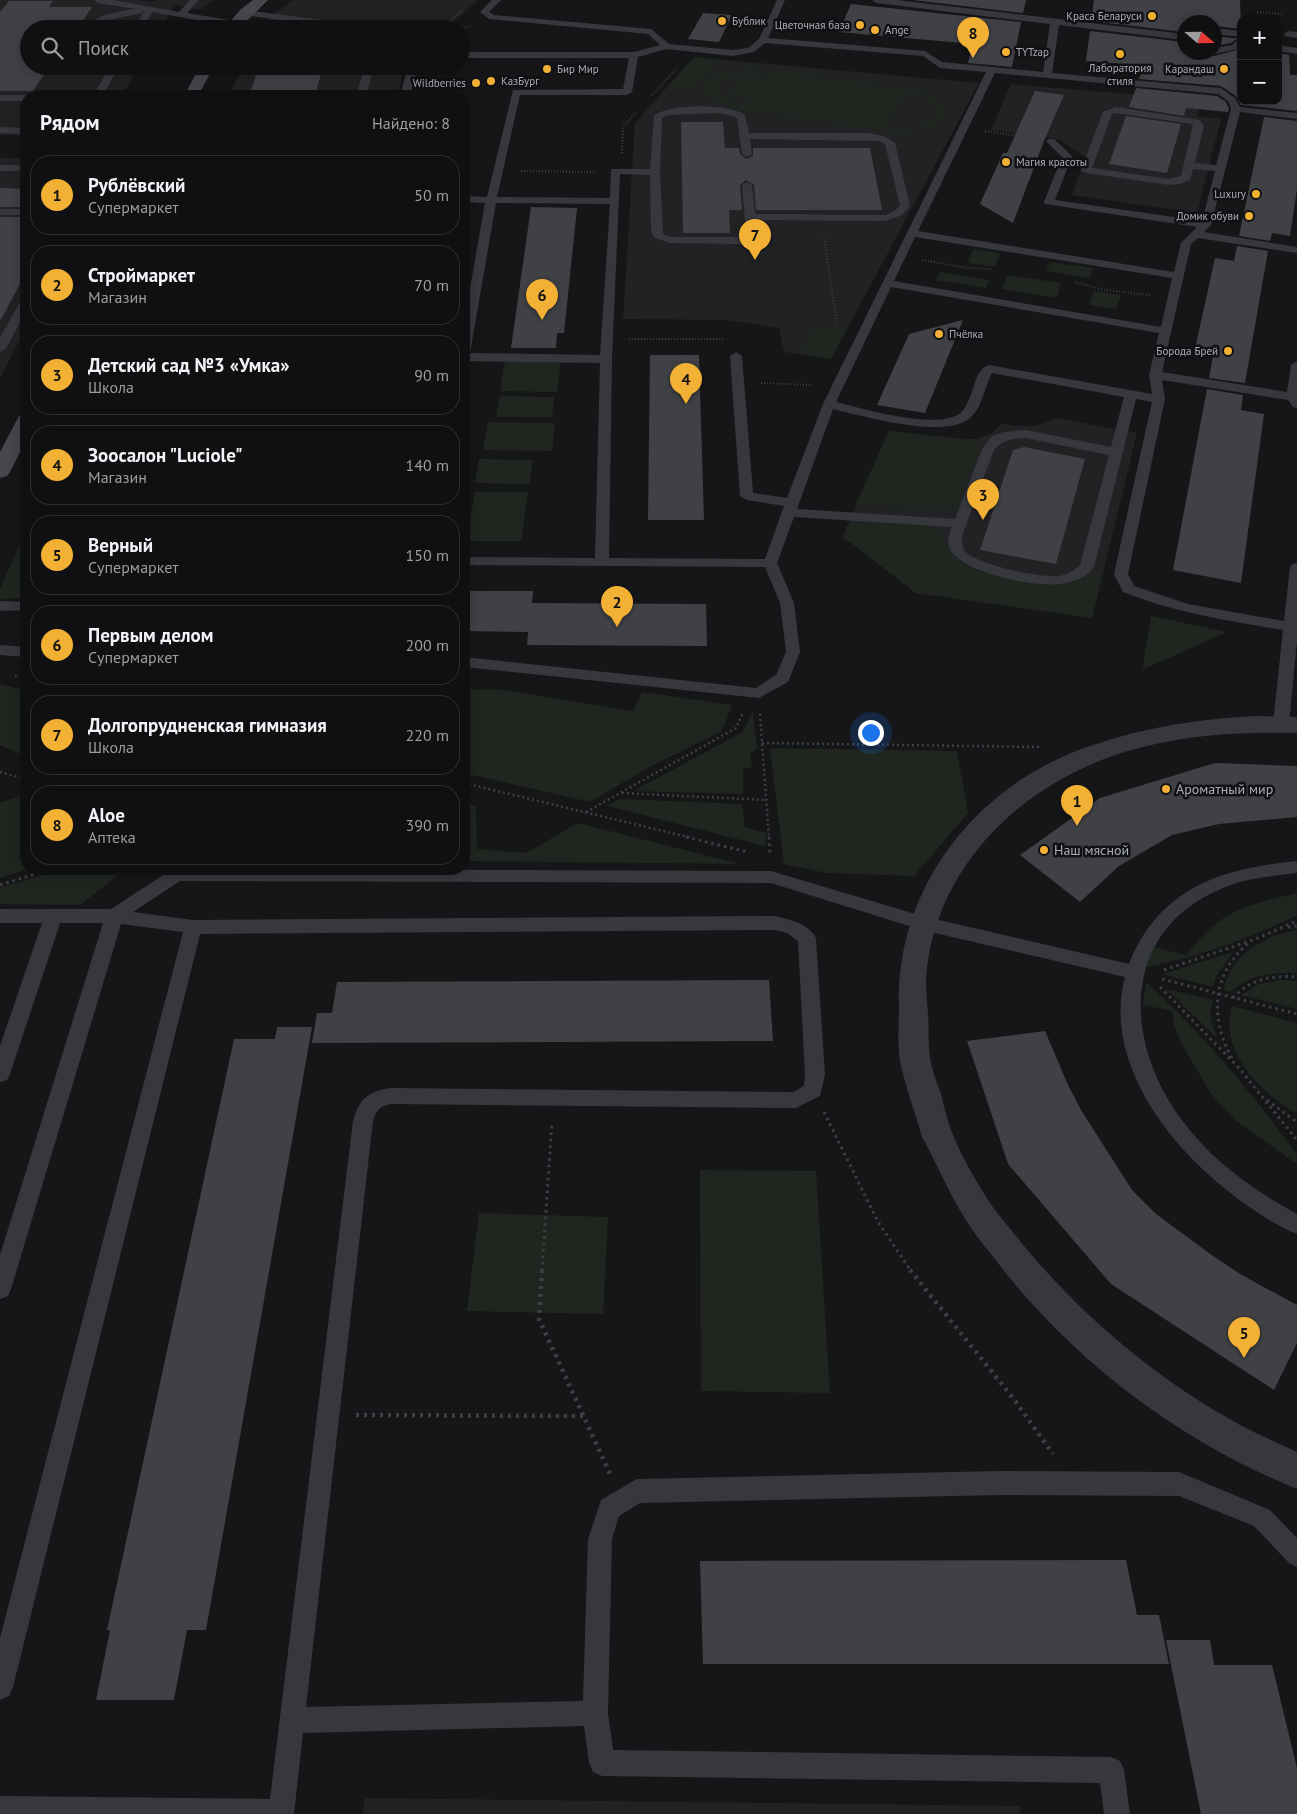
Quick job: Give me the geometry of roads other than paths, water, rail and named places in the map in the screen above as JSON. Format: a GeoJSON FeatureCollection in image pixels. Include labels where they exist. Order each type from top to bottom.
{"type":"FeatureCollection","features":[{"type":"Feature","properties":{"kind":"main road"},"geometry":{"type":"LineString","coordinates":[[239,20],[261,0]]}},
{"type":"Feature","properties":{"kind":"main road"},"geometry":{"type":"LineString","coordinates":[[194,90],[202,75]]}},
{"type":"Feature","properties":{"kind":"main road"},"geometry":{"type":"LineString","coordinates":[[0,472],[20,432]]}},
{"type":"Feature","properties":{"kind":"street"},"geometry":{"type":"LineString","coordinates":[[1289,725],[1224,725],[1182,730],[1143,738],[1088,756],[1036,782],[1006,803],[980,827],[957,855],[938,886],[922,923],[915,956],[911,996],[912,1037],[920,1081],[941,1142],[955,1172],[982,1219],[1017,1266],[1057,1310],[1103,1353],[1155,1393],[1212,1429],[1272,1461],[1297,1471]]}},
{"type":"Feature","properties":{"kind":"lane"},"geometry":{"type":"LineString","coordinates":[[98,0],[207,20]]}},
{"type":"Feature","properties":{"kind":"lane"},"geometry":{"type":"LineString","coordinates":[[181,14],[195,0]]}},
{"type":"Feature","properties":{"kind":"lane"},"geometry":{"type":"LineString","coordinates":[[497,0],[484,12],[492,16],[650,32],[666,46]]}},
{"type":"Feature","properties":{"kind":"lane"},"geometry":{"type":"LineString","coordinates":[[470,55],[634,56],[666,46],[733,54],[751,50],[763,40],[781,0]]}},
{"type":"Feature","properties":{"kind":"lane"},"geometry":{"type":"LineString","coordinates":[[876,0],[970,11],[1177,27]]}},
{"type":"Feature","properties":{"kind":"lane"},"geometry":{"type":"LineString","coordinates":[[876,0],[883,7],[904,13]]}},
{"type":"Feature","properties":{"kind":"lane"},"geometry":{"type":"LineString","coordinates":[[101,20],[149,9]]}},
{"type":"Feature","properties":{"kind":"lane"},"geometry":{"type":"LineString","coordinates":[[142,20],[149,9]]}},
{"type":"Feature","properties":{"kind":"lane"},"geometry":{"type":"LineString","coordinates":[[923,16],[944,16],[970,11]]}},
{"type":"Feature","properties":{"kind":"lane"},"geometry":{"type":"LineString","coordinates":[[245,13],[300,20]]}},
{"type":"Feature","properties":{"kind":"lane"},"geometry":{"type":"LineString","coordinates":[[1056,17],[1177,35]]}},
{"type":"Feature","properties":{"kind":"lane"},"geometry":{"type":"LineString","coordinates":[[1047,75],[1056,17]]}},
{"type":"Feature","properties":{"kind":"lane"},"geometry":{"type":"LineString","coordinates":[[1154,33],[1164,42],[1176,46]]}},
{"type":"Feature","properties":{"kind":"lane"},"geometry":{"type":"LineString","coordinates":[[1222,34],[1237,39]]}},
{"type":"Feature","properties":{"kind":"lane"},"geometry":{"type":"LineString","coordinates":[[1282,39],[1297,41]]}},
{"type":"Feature","properties":{"kind":"lane"},"geometry":{"type":"LineString","coordinates":[[763,40],[925,54],[940,65],[1221,91],[1232,100],[1236,109],[1206,225],[1186,243],[1154,375],[1159,399],[1121,574],[1128,589],[1148,598],[1181,607],[1291,627]]}},
{"type":"Feature","properties":{"kind":"lane"},"geometry":{"type":"LineString","coordinates":[[1222,40],[1237,40]]}},
{"type":"Feature","properties":{"kind":"lane"},"geometry":{"type":"LineString","coordinates":[[1222,49],[1235,47],[1237,44]]}},
{"type":"Feature","properties":{"kind":"lane"},"geometry":{"type":"LineString","coordinates":[[1282,49],[1297,51]]}},
{"type":"Feature","properties":{"kind":"lane"},"geometry":{"type":"LineString","coordinates":[[470,321],[491,200],[516,92],[627,92],[634,56]]}},
{"type":"Feature","properties":{"kind":"lane"},"geometry":{"type":"LineString","coordinates":[[470,663],[759,693],[783,678],[793,652],[787,603],[770,562],[829,404],[886,283],[992,70]]}},
{"type":"Feature","properties":{"kind":"lane"},"geometry":{"type":"LineString","coordinates":[[101,90],[110,75]]}},
{"type":"Feature","properties":{"kind":"lane"},"geometry":{"type":"LineString","coordinates":[[363,90],[367,75]]}},
{"type":"Feature","properties":{"kind":"lane"},"geometry":{"type":"LineString","coordinates":[[407,90],[411,75]]}},
{"type":"Feature","properties":{"kind":"lane"},"geometry":{"type":"LineString","coordinates":[[0,98],[20,98]]}},
{"type":"Feature","properties":{"kind":"lane"},"geometry":{"type":"LineString","coordinates":[[1236,109],[1297,116]]}},
{"type":"Feature","properties":{"kind":"lane"},"geometry":{"type":"LineString","coordinates":[[1116,110],[1197,122],[1199,126],[1189,165],[1186,178],[1175,182],[1086,170],[1108,112],[1116,110]]}},
{"type":"Feature","properties":{"kind":"lane"},"geometry":{"type":"LineString","coordinates":[[747,154],[742,117],[733,112],[662,113],[657,117],[655,172],[656,232],[659,236],[670,240],[746,239],[751,234],[748,185]]}},
{"type":"Feature","properties":{"kind":"lane"},"geometry":{"type":"LineString","coordinates":[[0,130],[20,131]]}},
{"type":"Feature","properties":{"kind":"lane"},"geometry":{"type":"LineString","coordinates":[[745,136],[868,136],[881,138],[890,143],[905,206],[902,210],[886,218],[750,217]]}},
{"type":"Feature","properties":{"kind":"lane"},"geometry":{"type":"LineString","coordinates":[[1051,141],[1067,156],[1049,202],[1206,225]]}},
{"type":"Feature","properties":{"kind":"lane"},"geometry":{"type":"LineString","coordinates":[[1189,165],[1220,169]]}},
{"type":"Feature","properties":{"kind":"lane"},"geometry":{"type":"LineString","coordinates":[[0,168],[20,168]]}},
{"type":"Feature","properties":{"kind":"lane"},"geometry":{"type":"LineString","coordinates":[[602,561],[606,359],[615,170],[655,172]]}},
{"type":"Feature","properties":{"kind":"lane"},"geometry":{"type":"LineString","coordinates":[[470,199],[615,201]]}},
{"type":"Feature","properties":{"kind":"lane"},"geometry":{"type":"LineString","coordinates":[[903,199],[927,202]]}},
{"type":"Feature","properties":{"kind":"lane"},"geometry":{"type":"LineString","coordinates":[[0,212],[20,212]]}},
{"type":"Feature","properties":{"kind":"lane"},"geometry":{"type":"LineString","coordinates":[[912,233],[1178,276]]}},
{"type":"Feature","properties":{"kind":"lane"},"geometry":{"type":"LineString","coordinates":[[1196,234],[1297,250]]}},
{"type":"Feature","properties":{"kind":"lane"},"geometry":{"type":"LineString","coordinates":[[886,283],[1166,331]]}},
{"type":"Feature","properties":{"kind":"lane"},"geometry":{"type":"LineString","coordinates":[[0,348],[20,313]]}},
{"type":"Feature","properties":{"kind":"lane"},"geometry":{"type":"LineString","coordinates":[[470,356],[606,359]]}},
{"type":"Feature","properties":{"kind":"lane"},"geometry":{"type":"LineString","coordinates":[[736,356],[747,496],[789,508],[961,523]]}},
{"type":"Feature","properties":{"kind":"lane"},"geometry":{"type":"LineString","coordinates":[[1154,375],[1295,401],[1297,365]]}},
{"type":"Feature","properties":{"kind":"lane"},"geometry":{"type":"LineString","coordinates":[[829,404],[913,421],[951,424],[964,418],[970,410],[985,373],[989,370],[1159,399]]}},
{"type":"Feature","properties":{"kind":"lane"},"geometry":{"type":"LineString","coordinates":[[1116,452],[1025,434],[1004,436],[997,439],[988,449],[955,536],[956,548],[964,558],[977,566],[1045,580],[1058,580],[1076,575],[1087,567],[1131,394]]}},
{"type":"Feature","properties":{"kind":"lane"},"geometry":{"type":"LineString","coordinates":[[470,561],[770,562]]}},
{"type":"Feature","properties":{"kind":"lane"},"geometry":{"type":"LineString","coordinates":[[1289,725],[1291,627],[1297,567]]}},
{"type":"Feature","properties":{"kind":"lane"},"geometry":{"type":"LineString","coordinates":[[0,606],[20,606]]}},
{"type":"Feature","properties":{"kind":"lane"},"geometry":{"type":"LineString","coordinates":[[0,650],[20,652]]}},
{"type":"Feature","properties":{"kind":"lane"},"geometry":{"type":"LineString","coordinates":[[1297,867],[1265,870],[1234,878],[1205,889],[1189,899],[1160,924],[1145,946],[1140,973],[1130,1000],[1131,1031],[1140,1062],[1154,1095],[1175,1127],[1203,1158],[1235,1186],[1270,1211],[1297,1225]]}},
{"type":"Feature","properties":{"kind":"lane"},"geometry":{"type":"LineString","coordinates":[[0,1289],[114,916],[177,875],[771,877],[922,923],[1140,973]]}},
{"type":"Feature","properties":{"kind":"lane"},"geometry":{"type":"LineString","coordinates":[[0,916],[114,916],[193,927],[775,923],[792,927],[807,938],[816,1075],[813,1090],[796,1100],[391,1096],[376,1099],[366,1108],[363,1121],[281,1813],[0,1809]]}},
{"type":"Feature","properties":{"kind":"lane"},"geometry":{"type":"LineString","coordinates":[[0,1074],[26,972],[53,916]]}},
{"type":"Feature","properties":{"kind":"lane"},"geometry":{"type":"LineString","coordinates":[[0,1687],[193,927]]}},
{"type":"Feature","properties":{"kind":"lane"},"geometry":{"type":"LineString","coordinates":[[1117,1814],[1112,1770],[602,1763],[595,1713],[600,1538],[609,1508],[637,1491],[865,1485],[1179,1484],[1262,1518],[1297,1555]]}},
{"type":"Feature","properties":{"kind":"lane"},"geometry":{"type":"LineString","coordinates":[[292,1720],[595,1713]]}},
{"type":"Feature","properties":{"kind":"place","name":"Краса Беларуси"},"geometry":{"type":"Point","coordinates":[1152,16]}},
{"type":"Feature","properties":{"kind":"place","name":"Бублик"},"geometry":{"type":"Point","coordinates":[722,21]}},
{"type":"Feature","properties":{"kind":"place","name":"Цветочная база"},"geometry":{"type":"Point","coordinates":[860,25]}},
{"type":"Feature","properties":{"kind":"place","name":"Ange"},"geometry":{"type":"Point","coordinates":[875,30]}},
{"type":"Feature","properties":{"kind":"place","name":"TYTzap"},"geometry":{"type":"Point","coordinates":[1006,52]}},
{"type":"Feature","properties":{"kind":"place","name":"Лаборатория стиля"},"geometry":{"type":"Point","coordinates":[1120,54]}},
{"type":"Feature","properties":{"kind":"place","name":"Aloe"},"geometry":{"type":"Point","coordinates":[973,58]}},
{"type":"Feature","properties":{"kind":"place","name":"Бир Мир"},"geometry":{"type":"Point","coordinates":[547,69]}},
{"type":"Feature","properties":{"kind":"place","name":"Карандаш"},"geometry":{"type":"Point","coordinates":[1224,69]}},
{"type":"Feature","properties":{"kind":"place","name":"КазБург"},"geometry":{"type":"Point","coordinates":[491,81]}},
{"type":"Feature","properties":{"kind":"place","name":"Wildberries"},"geometry":{"type":"Point","coordinates":[476,83]}},
{"type":"Feature","properties":{"kind":"place","name":"Магия красоты"},"geometry":{"type":"Point","coordinates":[1006,162]}},
{"type":"Feature","properties":{"kind":"place","name":"Luxury"},"geometry":{"type":"Point","coordinates":[1256,194]}},
{"type":"Feature","properties":{"kind":"place","name":"Домик обуви"},"geometry":{"type":"Point","coordinates":[1249,216]}},
{"type":"Feature","properties":{"kind":"place","name":"Долгопрудненская гимназия"},"geometry":{"type":"Point","coordinates":[755,260]}},
{"type":"Feature","properties":{"kind":"place","name":"Первым делом"},"geometry":{"type":"Point","coordinates":[542,320]}},
{"type":"Feature","properties":{"kind":"place","name":"Пчёлка"},"geometry":{"type":"Point","coordinates":[939,334]}},
{"type":"Feature","properties":{"kind":"place","name":"Борода Брей"},"geometry":{"type":"Point","coordinates":[1228,351]}},
{"type":"Feature","properties":{"kind":"place","name":"Зоосалон \"Luciole\""},"geometry":{"type":"Point","coordinates":[686,404]}},
{"type":"Feature","properties":{"kind":"place","name":"Детский сад №3 «Умка»"},"geometry":{"type":"Point","coordinates":[983,520]}},
{"type":"Feature","properties":{"kind":"place","name":"Строймаркет"},"geometry":{"type":"Point","coordinates":[617,627]}},
{"type":"Feature","properties":{"kind":"place","name":"Ароматный мир"},"geometry":{"type":"Point","coordinates":[1166,789]}},
{"type":"Feature","properties":{"kind":"place","name":"Рублёвский"},"geometry":{"type":"Point","coordinates":[1077,826]}},
{"type":"Feature","properties":{"kind":"place","name":"Наш мясной"},"geometry":{"type":"Point","coordinates":[1044,850]}},
{"type":"Feature","properties":{"kind":"place","name":"Верный"},"geometry":{"type":"Point","coordinates":[1244,1358]}}]}
